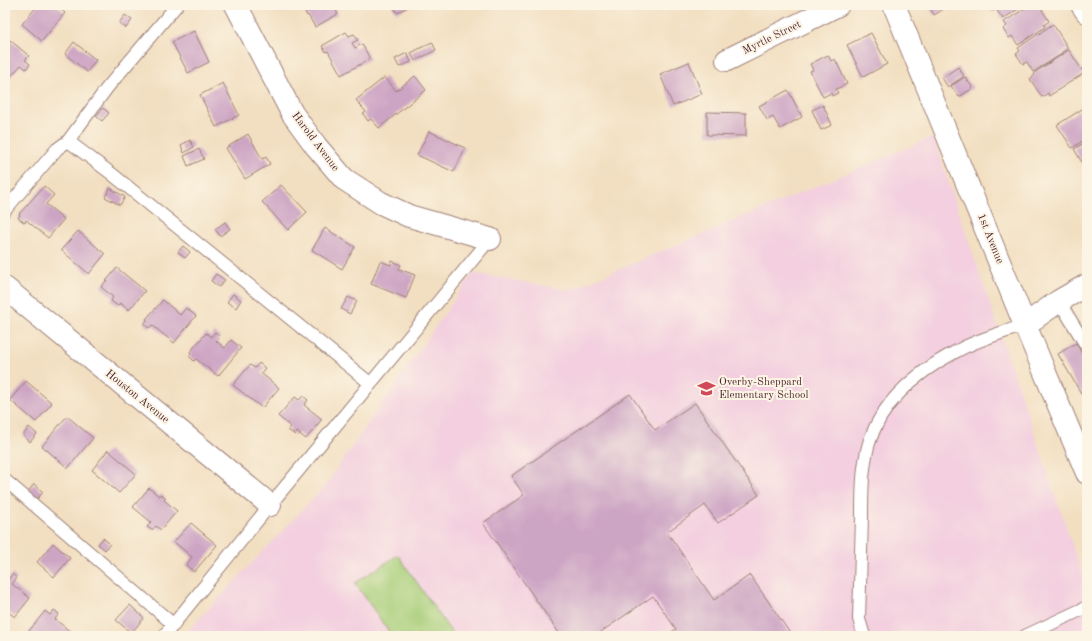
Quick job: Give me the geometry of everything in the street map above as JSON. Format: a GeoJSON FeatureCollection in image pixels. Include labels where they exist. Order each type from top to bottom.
{"type":"FeatureCollection","features":[{"type":"Feature","properties":{"kind":"street","name":"Harold Avenue"},"geometry":{"type":"LineString","coordinates":[[236,5],[292,112],[316,146],[344,179],[381,203],[409,216],[490,240]]}},
{"type":"Feature","properties":{"kind":"street","name":"Myrtle Street"},"geometry":{"type":"LineString","coordinates":[[727,60],[838,5]]}},
{"type":"Feature","properties":{"kind":"street","name":"1st Avenue"},"geometry":{"type":"LineString","coordinates":[[894,5],[1025,326],[1087,472]]}},
{"type":"Feature","properties":{"kind":"street"},"geometry":{"type":"LineString","coordinates":[[1082,5],[1087,12]]}},
{"type":"Feature","properties":{"kind":"street"},"geometry":{"type":"LineString","coordinates":[[1025,326],[1059,301],[1087,285]]}},
{"type":"Feature","properties":{"kind":"street","name":"Houston Avenue"},"geometry":{"type":"LineString","coordinates":[[5,288],[270,505]]}},
{"type":"Feature","properties":{"kind":"lane"},"geometry":{"type":"LineString","coordinates":[[5,210],[57,149],[68,141],[108,88],[176,5]]}},
{"type":"Feature","properties":{"kind":"lane"},"geometry":{"type":"LineString","coordinates":[[68,141],[112,174],[371,384]]}},
{"type":"Feature","properties":{"kind":"lane"},"geometry":{"type":"LineString","coordinates":[[164,636],[270,505],[490,240]]}},
{"type":"Feature","properties":{"kind":"lane"},"geometry":{"type":"LineString","coordinates":[[1059,301],[1087,347]]}},
{"type":"Feature","properties":{"kind":"lane"},"geometry":{"type":"LineString","coordinates":[[864,636],[858,619],[863,473],[869,443],[879,419],[890,403],[904,388],[923,372],[957,350],[988,337],[1025,326]]}},
{"type":"Feature","properties":{"kind":"lane"},"geometry":{"type":"LineString","coordinates":[[5,480],[174,624]]}},
{"type":"Feature","properties":{"kind":"lane"},"geometry":{"type":"LineString","coordinates":[[1025,636],[1087,607]]}},
{"type":"Feature","properties":{"kind":"shaded area","name":"Overby-Sheppard Elementary School"},"geometry":{"type":"Polygon","coordinates":[[[933,137],[1087,588],[1087,636],[183,636],[324,487],[473,273],[570,290],[933,137]]]}},
{"type":"Feature","properties":{"kind":"green space"},"geometry":{"type":"Polygon","coordinates":[[[398,555],[454,636],[392,636],[355,583],[398,555]]]}},
{"type":"Feature","properties":{"kind":"building"},"geometry":{"type":"Polygon","coordinates":[[[38,5],[56,5],[65,13],[42,41],[22,24],[38,5]]]}},
{"type":"Feature","properties":{"kind":"building"},"geometry":{"type":"Polygon","coordinates":[[[302,5],[333,5],[338,14],[315,27],[308,15],[307,16],[302,5]]]}},
{"type":"Feature","properties":{"kind":"building"},"geometry":{"type":"Polygon","coordinates":[[[392,5],[407,5],[408,7],[397,13],[392,5]]]}},
{"type":"Feature","properties":{"kind":"building"},"geometry":{"type":"Polygon","coordinates":[[[928,5],[941,5],[944,9],[934,15],[928,5]]]}},
{"type":"Feature","properties":{"kind":"building"},"geometry":{"type":"Polygon","coordinates":[[[988,5],[1024,5],[1003,19],[996,9],[992,11],[988,5]]]}},
{"type":"Feature","properties":{"kind":"building"},"geometry":{"type":"Polygon","coordinates":[[[1030,5],[1039,5],[1049,21],[1044,25],[1045,27],[1018,45],[1012,36],[1009,38],[1003,29],[1007,26],[1004,22],[1030,5]]]}},
{"type":"Feature","properties":{"kind":"building"},"geometry":{"type":"Polygon","coordinates":[[[125,15],[132,20],[126,28],[119,23],[125,15]]]}},
{"type":"Feature","properties":{"kind":"building"},"geometry":{"type":"Polygon","coordinates":[[[1053,24],[1068,48],[1061,53],[1062,54],[1033,72],[1027,62],[1023,64],[1016,54],[1020,51],[1018,48],[1053,24]]]}},
{"type":"Feature","properties":{"kind":"building"},"geometry":{"type":"Polygon","coordinates":[[[194,31],[209,62],[188,73],[172,42],[194,31]]]}},
{"type":"Feature","properties":{"kind":"building"},"geometry":{"type":"Polygon","coordinates":[[[346,32],[349,36],[354,34],[358,40],[352,43],[355,48],[362,44],[370,59],[341,75],[328,51],[326,52],[322,46],[346,32]]]}},
{"type":"Feature","properties":{"kind":"building"},"geometry":{"type":"Polygon","coordinates":[[[871,33],[887,64],[863,77],[847,45],[871,33]]]}},
{"type":"Feature","properties":{"kind":"building"},"geometry":{"type":"Polygon","coordinates":[[[6,39],[9,41],[10,40],[29,56],[25,60],[30,64],[26,69],[21,65],[5,83],[5,40],[6,39]]]}},
{"type":"Feature","properties":{"kind":"building"},"geometry":{"type":"Polygon","coordinates":[[[74,42],[96,60],[87,72],[65,54],[74,42]]]}},
{"type":"Feature","properties":{"kind":"building"},"geometry":{"type":"Polygon","coordinates":[[[432,42],[436,50],[415,61],[411,53],[432,42]]]}},
{"type":"Feature","properties":{"kind":"building"},"geometry":{"type":"Polygon","coordinates":[[[1069,50],[1084,73],[1049,96],[1048,93],[1042,97],[1030,79],[1035,75],[1034,73],[1069,50]]]}},
{"type":"Feature","properties":{"kind":"building"},"geometry":{"type":"Polygon","coordinates":[[[407,53],[411,62],[399,67],[395,59],[407,53]]]}},
{"type":"Feature","properties":{"kind":"building"},"geometry":{"type":"Polygon","coordinates":[[[828,55],[831,61],[835,59],[847,84],[836,89],[838,93],[832,96],[831,93],[823,97],[810,71],[813,70],[810,64],[828,55]]]}},
{"type":"Feature","properties":{"kind":"building"},"geometry":{"type":"Polygon","coordinates":[[[689,62],[702,94],[673,106],[660,74],[689,62]]]}},
{"type":"Feature","properties":{"kind":"building"},"geometry":{"type":"Polygon","coordinates":[[[958,67],[964,76],[948,87],[942,78],[958,67]]]}},
{"type":"Feature","properties":{"kind":"building"},"geometry":{"type":"Polygon","coordinates":[[[415,76],[426,90],[379,128],[371,119],[368,121],[363,114],[366,112],[356,100],[385,77],[396,91],[415,76]]]}},
{"type":"Feature","properties":{"kind":"building"},"geometry":{"type":"Polygon","coordinates":[[[965,77],[973,88],[959,97],[951,86],[965,77]]]}},
{"type":"Feature","properties":{"kind":"building"},"geometry":{"type":"Polygon","coordinates":[[[223,83],[239,115],[216,127],[200,95],[223,83]]]}},
{"type":"Feature","properties":{"kind":"building"},"geometry":{"type":"Polygon","coordinates":[[[788,90],[802,117],[780,129],[773,117],[767,120],[759,106],[788,90]]]}},
{"type":"Feature","properties":{"kind":"building"},"geometry":{"type":"Polygon","coordinates":[[[823,105],[832,125],[821,130],[812,110],[823,105]]]}},
{"type":"Feature","properties":{"kind":"building"},"geometry":{"type":"Polygon","coordinates":[[[1087,106],[1087,138],[1072,148],[1057,125],[1087,106]]]}},
{"type":"Feature","properties":{"kind":"building"},"geometry":{"type":"Polygon","coordinates":[[[103,108],[109,113],[102,121],[96,116],[103,108]]]}},
{"type":"Feature","properties":{"kind":"building"},"geometry":{"type":"Polygon","coordinates":[[[707,112],[746,113],[746,136],[707,135],[707,112]]]}},
{"type":"Feature","properties":{"kind":"building"},"geometry":{"type":"Polygon","coordinates":[[[429,131],[465,148],[454,172],[417,155],[429,131]]]}},
{"type":"Feature","properties":{"kind":"building"},"geometry":{"type":"Polygon","coordinates":[[[248,134],[262,159],[266,157],[270,164],[245,179],[226,148],[248,134]]]}},
{"type":"Feature","properties":{"kind":"building"},"geometry":{"type":"Polygon","coordinates":[[[190,140],[194,147],[184,153],[181,145],[190,140]]]}},
{"type":"Feature","properties":{"kind":"building"},"geometry":{"type":"Polygon","coordinates":[[[1087,141],[1087,171],[1074,149],[1087,141]]]}},
{"type":"Feature","properties":{"kind":"building"},"geometry":{"type":"Polygon","coordinates":[[[199,149],[204,159],[188,166],[184,156],[199,149]]]}},
{"type":"Feature","properties":{"kind":"building"},"geometry":{"type":"Polygon","coordinates":[[[281,185],[307,212],[288,230],[262,202],[281,185]]]}},
{"type":"Feature","properties":{"kind":"building"},"geometry":{"type":"Polygon","coordinates":[[[44,186],[54,195],[46,204],[64,219],[48,238],[26,220],[25,223],[18,218],[20,215],[19,214],[44,186]]]}},
{"type":"Feature","properties":{"kind":"building"},"geometry":{"type":"Polygon","coordinates":[[[110,188],[125,197],[120,205],[105,197],[110,188]]]}},
{"type":"Feature","properties":{"kind":"building"},"geometry":{"type":"Polygon","coordinates":[[[225,222],[230,229],[220,236],[215,229],[225,222]]]}},
{"type":"Feature","properties":{"kind":"building"},"geometry":{"type":"Polygon","coordinates":[[[325,228],[355,247],[342,269],[312,250],[325,228]]]}},
{"type":"Feature","properties":{"kind":"building"},"geometry":{"type":"Polygon","coordinates":[[[78,231],[105,254],[89,274],[61,250],[78,231]]]}},
{"type":"Feature","properties":{"kind":"building"},"geometry":{"type":"Polygon","coordinates":[[[183,246],[190,252],[185,258],[178,252],[183,246]]]}},
{"type":"Feature","properties":{"kind":"building"},"geometry":{"type":"Polygon","coordinates":[[[380,261],[391,265],[392,261],[401,265],[399,269],[415,275],[406,298],[371,284],[380,261]]]}},
{"type":"Feature","properties":{"kind":"building"},"geometry":{"type":"Polygon","coordinates":[[[117,268],[145,291],[129,310],[120,303],[118,306],[111,301],[113,297],[101,287],[117,268]]]}},
{"type":"Feature","properties":{"kind":"building"},"geometry":{"type":"Polygon","coordinates":[[[216,274],[225,280],[219,287],[211,281],[216,274]]]}},
{"type":"Feature","properties":{"kind":"building"},"geometry":{"type":"Polygon","coordinates":[[[233,294],[241,300],[236,308],[227,302],[233,294]]]}},
{"type":"Feature","properties":{"kind":"building"},"geometry":{"type":"Polygon","coordinates":[[[348,297],[357,301],[350,314],[341,309],[348,297]]]}},
{"type":"Feature","properties":{"kind":"building"},"geometry":{"type":"Polygon","coordinates":[[[163,300],[180,315],[186,308],[196,316],[174,343],[152,325],[149,328],[144,324],[147,320],[146,319],[163,300]]]}},
{"type":"Feature","properties":{"kind":"building"},"geometry":{"type":"Polygon","coordinates":[[[215,332],[220,337],[216,341],[225,348],[231,340],[241,348],[218,376],[196,359],[194,361],[189,356],[191,354],[190,352],[206,333],[211,337],[215,332]]]}},
{"type":"Feature","properties":{"kind":"building"},"geometry":{"type":"Polygon","coordinates":[[[1076,343],[1087,363],[1087,392],[1082,395],[1058,354],[1076,343]]]}},
{"type":"Feature","properties":{"kind":"building"},"geometry":{"type":"Polygon","coordinates":[[[259,363],[265,368],[261,373],[279,388],[262,408],[233,385],[250,365],[255,368],[259,363]]]}},
{"type":"Feature","properties":{"kind":"building"},"geometry":{"type":"Polygon","coordinates":[[[26,381],[52,403],[36,422],[10,400],[26,381]]]}},
{"type":"Feature","properties":{"kind":"building"},"geometry":{"type":"Polygon","coordinates":[[[630,394],[655,430],[695,403],[759,495],[718,523],[705,505],[667,532],[714,600],[750,575],[792,636],[666,636],[676,629],[653,596],[595,636],[561,636],[483,523],[524,495],[511,476],[630,394]]]}},
{"type":"Feature","properties":{"kind":"building"},"geometry":{"type":"Polygon","coordinates":[[[303,396],[308,400],[304,405],[322,419],[306,439],[297,432],[295,435],[288,430],[291,427],[278,416],[295,397],[299,400],[303,396]]]}},
{"type":"Feature","properties":{"kind":"building"},"geometry":{"type":"Polygon","coordinates":[[[67,416],[93,438],[68,468],[42,446],[67,416]]]}},
{"type":"Feature","properties":{"kind":"building"},"geometry":{"type":"Polygon","coordinates":[[[29,427],[37,434],[30,442],[23,435],[29,427]]]}},
{"type":"Feature","properties":{"kind":"building"},"geometry":{"type":"Polygon","coordinates":[[[108,450],[136,474],[119,493],[92,470],[108,450]]]}},
{"type":"Feature","properties":{"kind":"building"},"geometry":{"type":"Polygon","coordinates":[[[34,484],[43,492],[37,499],[28,492],[34,484]]]}},
{"type":"Feature","properties":{"kind":"building"},"geometry":{"type":"Polygon","coordinates":[[[149,488],[159,496],[161,494],[166,498],[164,500],[177,511],[161,530],[156,526],[152,530],[147,527],[151,522],[133,507],[149,488]]]}},
{"type":"Feature","properties":{"kind":"building"},"geometry":{"type":"Polygon","coordinates":[[[191,523],[217,545],[194,572],[186,565],[192,557],[174,542],[191,523]]]}},
{"type":"Feature","properties":{"kind":"building"},"geometry":{"type":"Polygon","coordinates":[[[103,538],[110,544],[105,550],[98,544],[103,538]]]}},
{"type":"Feature","properties":{"kind":"building"},"geometry":{"type":"Polygon","coordinates":[[[53,543],[70,558],[54,577],[37,562],[53,543]]]}},
{"type":"Feature","properties":{"kind":"building"},"geometry":{"type":"Polygon","coordinates":[[[12,574],[17,578],[12,584],[30,598],[15,617],[5,610],[5,577],[8,580],[12,574]]]}},
{"type":"Feature","properties":{"kind":"building"},"geometry":{"type":"Polygon","coordinates":[[[130,605],[144,618],[131,633],[116,620],[130,605]]]}},
{"type":"Feature","properties":{"kind":"building"},"geometry":{"type":"Polygon","coordinates":[[[54,610],[59,614],[55,619],[73,634],[71,636],[31,636],[28,633],[45,611],[50,615],[54,610]]]}},
{"type":"Feature","properties":{"kind":"place","name":"Overby-Sheppard Elementary School"},"geometry":{"type":"Point","coordinates":[706,388]}}]}
